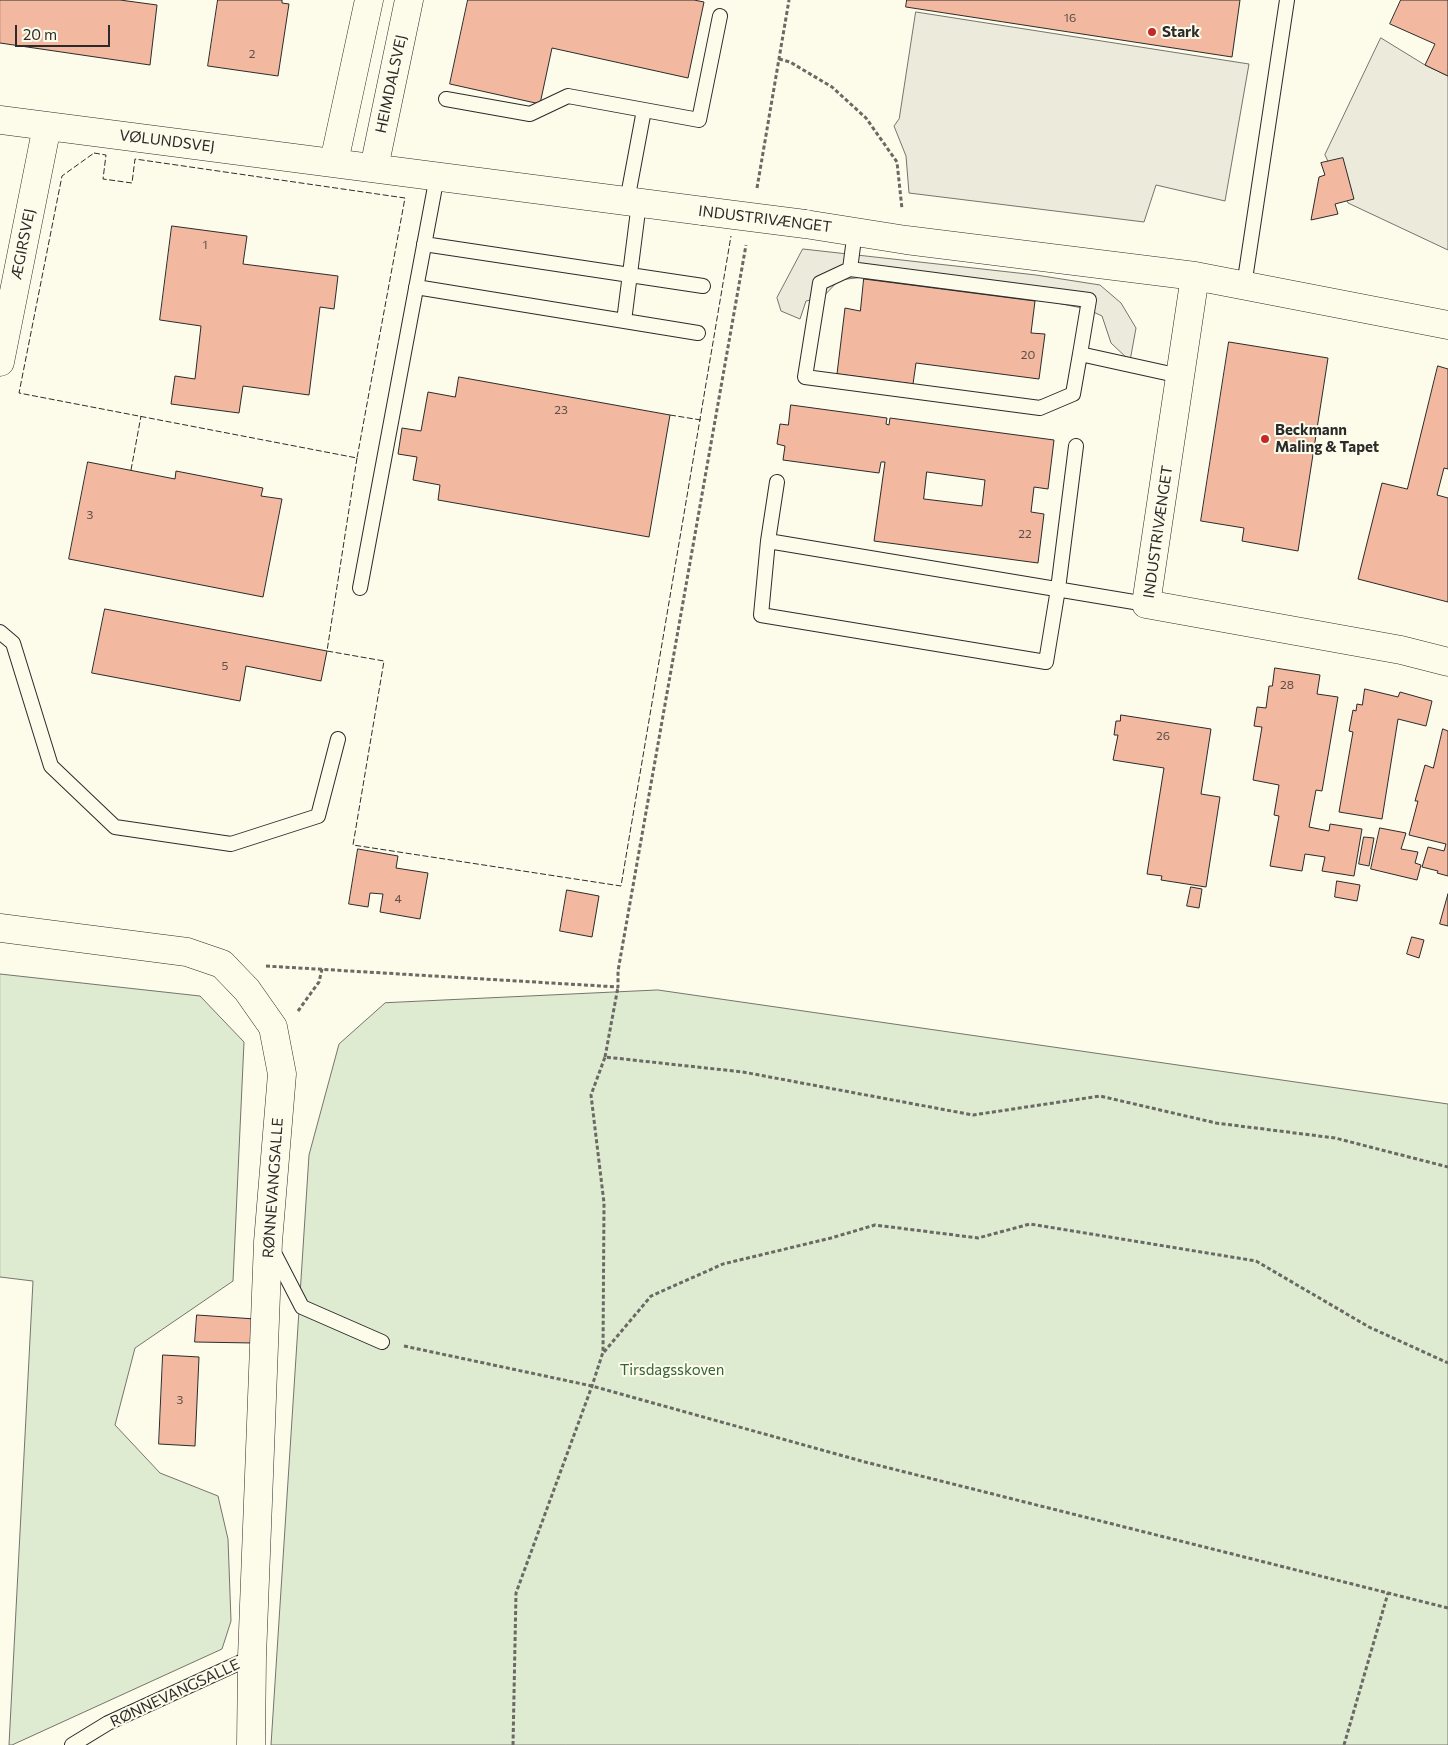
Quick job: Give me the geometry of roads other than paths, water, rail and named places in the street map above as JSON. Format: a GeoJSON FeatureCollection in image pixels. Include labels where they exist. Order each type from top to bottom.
{"type":"FeatureCollection","features":[{"type":"Feature","properties":{"kind":"street"},"geometry":{"type":"LineString","coordinates":[[334,162],[368,0]]}},
{"type":"Feature","properties":{"kind":"street","name":"HEIMDALSVEJ"},"geometry":{"type":"LineString","coordinates":[[374,168],[408,0]]}},
{"type":"Feature","properties":{"kind":"street","name":"VØLUNDSVEJ"},"geometry":{"type":"LineString","coordinates":[[0,120],[334,162]]}},
{"type":"Feature","properties":{"kind":"street","name":"ÆGIRSVEJ"},"geometry":{"type":"LineString","coordinates":[[0,362],[47,126]]}},
{"type":"Feature","properties":{"kind":"street","name":"INDUSTRIVÆNGET"},"geometry":{"type":"LineString","coordinates":[[334,162],[805,224],[906,240],[1195,276],[1448,325]]}},
{"type":"Feature","properties":{"kind":"street","name":"INDUSTRIVÆNGET"},"geometry":{"type":"LineString","coordinates":[[1195,276],[1146,604],[1401,650],[1448,662]]}},
{"type":"Feature","properties":{"kind":"street","name":"RØNNEVANGSALLE"},"geometry":{"type":"LineString","coordinates":[[0,928],[187,952],[222,964],[247,990],[273,1027],[282,1074],[268,1242],[252,1657],[251,1745]]}},
{"type":"Feature","properties":{"kind":"lane"},"geometry":{"type":"LineString","coordinates":[[1244,286],[1287,0]]}},
{"type":"Feature","properties":{"kind":"lane"},"geometry":{"type":"LineString","coordinates":[[446,99],[530,114],[568,96],[699,120],[720,16]]}},
{"type":"Feature","properties":{"kind":"lane"},"geometry":{"type":"LineString","coordinates":[[624,321],[630,275],[633,202],[644,110]]}},
{"type":"Feature","properties":{"kind":"lane"},"geometry":{"type":"LineString","coordinates":[[360,588],[437,176]]}},
{"type":"Feature","properties":{"kind":"lane"},"geometry":{"type":"LineString","coordinates":[[850,269],[855,232]]}},
{"type":"Feature","properties":{"kind":"lane"},"geometry":{"type":"LineString","coordinates":[[424,244],[702,286]]}},
{"type":"Feature","properties":{"kind":"lane"},"geometry":{"type":"LineString","coordinates":[[850,269],[1089,300],[1080,354],[1073,394],[1040,408],[805,377],[820,283],[850,269]]}},
{"type":"Feature","properties":{"kind":"lane"},"geometry":{"type":"LineString","coordinates":[[416,287],[698,333]]}},
{"type":"Feature","properties":{"kind":"lane"},"geometry":{"type":"LineString","coordinates":[[1080,354],[1180,376]]}},
{"type":"Feature","properties":{"kind":"lane"},"geometry":{"type":"LineString","coordinates":[[778,482],[768,541],[761,614],[1046,662],[1058,589],[1076,446]]}},
{"type":"Feature","properties":{"kind":"lane"},"geometry":{"type":"LineString","coordinates":[[768,541],[1146,604]]}},
{"type":"Feature","properties":{"kind":"lane"},"geometry":{"type":"LineString","coordinates":[[0,632],[13,643],[51,766],[115,827],[231,844],[318,816],[338,739]]}},
{"type":"Feature","properties":{"kind":"lane"},"geometry":{"type":"LineString","coordinates":[[268,1242],[302,1306],[382,1342]]}},
{"type":"Feature","properties":{"kind":"lane","name":"RØNNEVANGSALLE"},"geometry":{"type":"LineString","coordinates":[[72,1745],[108,1724],[252,1657]]}},
{"type":"Feature","properties":{"kind":"place","name":"Stark"},"geometry":{"type":"Point","coordinates":[1152,32]}},
{"type":"Feature","properties":{"kind":"place","name":"Beckmann Maling & Tapet"},"geometry":{"type":"Point","coordinates":[1265,439]}},
{"type":"Feature","properties":{"kind":"park label","name":"Tirsdagsskoven"},"geometry":{"type":"Point","coordinates":[672,1370]}}]}
